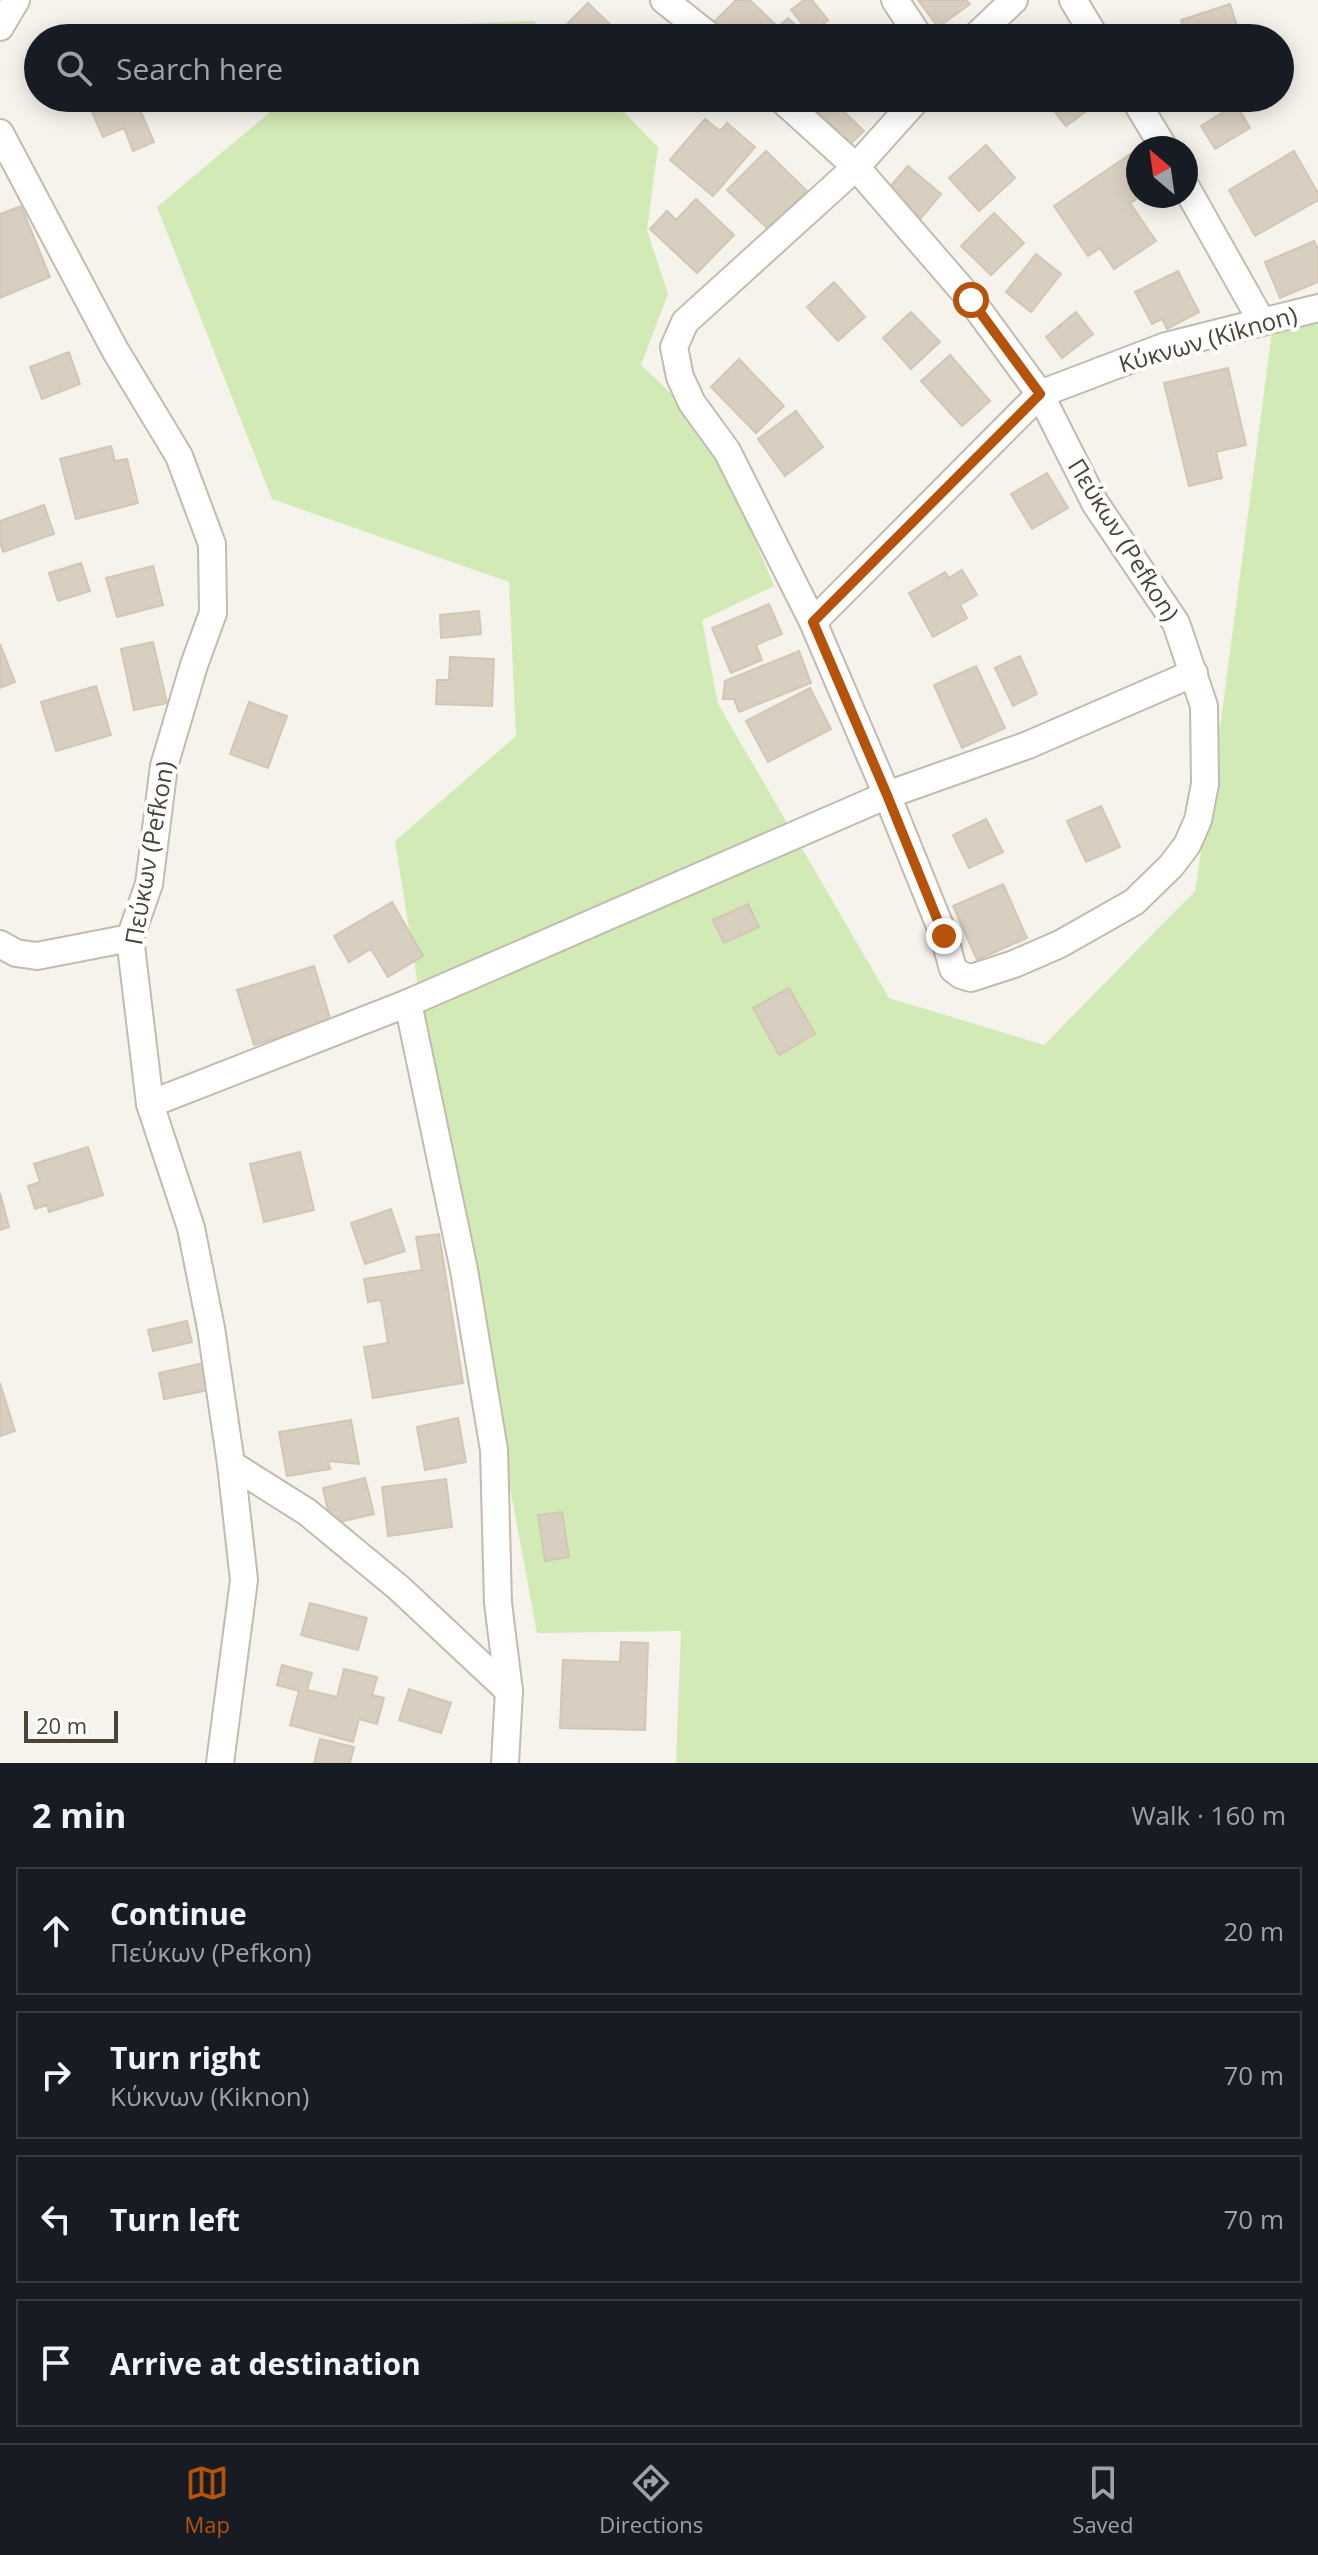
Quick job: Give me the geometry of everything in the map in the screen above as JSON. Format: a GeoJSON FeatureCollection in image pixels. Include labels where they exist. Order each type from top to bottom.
{"type":"FeatureCollection","features":[{"type":"Feature","properties":{"kind":"street"},"geometry":{"type":"LineString","coordinates":[[0,27],[16,0]]}},
{"type":"Feature","properties":{"kind":"street"},"geometry":{"type":"LineString","coordinates":[[664,0],[694,24]]}},
{"type":"Feature","properties":{"kind":"street"},"geometry":{"type":"LineString","coordinates":[[895,0],[911,24]]}},
{"type":"Feature","properties":{"kind":"street"},"geometry":{"type":"LineString","coordinates":[[989,24],[1014,0]]}},
{"type":"Feature","properties":{"kind":"street"},"geometry":{"type":"LineString","coordinates":[[1073,0],[1088,24]]}},
{"type":"Feature","properties":{"kind":"street","name":"Πεύκων (Pefkon)"},"geometry":{"type":"LineString","coordinates":[[795,112],[856,167],[971,300],[1040,394],[1095,503],[1176,623],[1204,706],[1205,784],[1198,820],[1187,845],[1171,866],[1134,902],[1060,944],[994,972],[971,978],[953,969],[944,936],[887,795]]}},
{"type":"Feature","properties":{"kind":"street"},"geometry":{"type":"LineString","coordinates":[[887,795],[813,622],[727,451],[692,403],[680,377],[674,347],[685,322],[856,167],[905,112]]}},
{"type":"Feature","properties":{"kind":"street"},"geometry":{"type":"LineString","coordinates":[[1142,112],[1157,136]]}},
{"type":"Feature","properties":{"kind":"street","name":"Πεύκων (Pefkon)"},"geometry":{"type":"LineString","coordinates":[[0,133],[115,350],[179,456],[212,544],[213,613],[164,766],[149,884],[130,938],[150,1104],[191,1228],[211,1328],[244,1580],[220,1763]]}},
{"type":"Feature","properties":{"kind":"street"},"geometry":{"type":"LineString","coordinates":[[1198,208],[1262,322]]}},
{"type":"Feature","properties":{"kind":"street","name":"Κύκνων (Kiknon)"},"geometry":{"type":"LineString","coordinates":[[813,622],[1040,394],[1166,346],[1318,308]]}},
{"type":"Feature","properties":{"kind":"street"},"geometry":{"type":"LineString","coordinates":[[150,1104],[408,1003],[887,795],[1028,745],[1194,673]]}},
{"type":"Feature","properties":{"kind":"street"},"geometry":{"type":"LineString","coordinates":[[0,944],[16,953],[37,956],[130,938]]}},
{"type":"Feature","properties":{"kind":"street"},"geometry":{"type":"LineString","coordinates":[[408,1003],[464,1270],[494,1450],[498,1603],[509,1691],[505,1763]]}},
{"type":"Feature","properties":{"kind":"street"},"geometry":{"type":"LineString","coordinates":[[231,1464],[307,1512],[399,1588],[509,1691]]}},
{"type":"Feature","properties":{"kind":"green space"},"geometry":{"type":"Polygon","coordinates":[[[534,21],[537,24],[454,24],[534,21]]]}},
{"type":"Feature","properties":{"kind":"green space"},"geometry":{"type":"Polygon","coordinates":[[[270,112],[624,112],[658,147],[647,230],[668,294],[641,365],[709,429],[774,586],[702,620],[718,704],[889,998],[1044,1045],[1195,891],[1222,713],[1272,331],[1318,320],[1318,1763],[676,1763],[681,1631],[537,1633],[426,1036],[395,841],[516,736],[509,582],[272,499],[157,207],[270,112]]]}},
{"type":"Feature","properties":{"kind":"building"},"geometry":{"type":"Polygon","coordinates":[[[736,0],[750,0],[775,24],[716,24],[714,22],[736,0]]]}},
{"type":"Feature","properties":{"kind":"building"},"geometry":{"type":"Polygon","coordinates":[[[804,0],[812,0],[828,20],[823,24],[803,24],[791,10],[804,0]]]}},
{"type":"Feature","properties":{"kind":"building"},"geometry":{"type":"Polygon","coordinates":[[[918,0],[966,0],[970,4],[942,24],[936,24],[918,0]]]}},
{"type":"Feature","properties":{"kind":"building"},"geometry":{"type":"Polygon","coordinates":[[[588,3],[610,24],[567,24],[588,3]]]}},
{"type":"Feature","properties":{"kind":"building"},"geometry":{"type":"Polygon","coordinates":[[[1230,4],[1236,24],[1182,24],[1181,20],[1230,4]]]}},
{"type":"Feature","properties":{"kind":"building"},"geometry":{"type":"Polygon","coordinates":[[[92,112],[141,112],[154,142],[133,151],[124,128],[103,137],[92,112]]]}},
{"type":"Feature","properties":{"kind":"building"},"geometry":{"type":"Polygon","coordinates":[[[818,112],[844,112],[864,131],[846,148],[814,116],[818,112]]]}},
{"type":"Feature","properties":{"kind":"building"},"geometry":{"type":"Polygon","coordinates":[[[1055,112],[1085,112],[1066,126],[1055,112]]]}},
{"type":"Feature","properties":{"kind":"building"},"geometry":{"type":"Polygon","coordinates":[[[1223,112],[1241,112],[1250,128],[1215,149],[1201,126],[1223,112]]]}},
{"type":"Feature","properties":{"kind":"building"},"geometry":{"type":"Polygon","coordinates":[[[705,119],[720,131],[727,123],[755,147],[713,196],[670,160],[705,119]]]}},
{"type":"Feature","properties":{"kind":"building"},"geometry":{"type":"Polygon","coordinates":[[[986,145],[1015,178],[979,211],[949,178],[986,145]]]}},
{"type":"Feature","properties":{"kind":"building"},"geometry":{"type":"Polygon","coordinates":[[[766,151],[807,191],[769,230],[727,190],[766,151]]]}},
{"type":"Feature","properties":{"kind":"building"},"geometry":{"type":"Polygon","coordinates":[[[1294,151],[1318,193],[1318,200],[1255,236],[1229,190],[1294,151]]]}},
{"type":"Feature","properties":{"kind":"building"},"geometry":{"type":"Polygon","coordinates":[[[1126,157],[1126,208],[1133,208],[1156,241],[1114,269],[1100,248],[1088,256],[1054,206],[1126,157]]]}},
{"type":"Feature","properties":{"kind":"building"},"geometry":{"type":"Polygon","coordinates":[[[908,166],[941,194],[921,218],[887,190],[908,166]]]}},
{"type":"Feature","properties":{"kind":"building"},"geometry":{"type":"Polygon","coordinates":[[[696,199],[734,235],[697,273],[650,229],[667,211],[676,220],[696,199]]]}},
{"type":"Feature","properties":{"kind":"building"},"geometry":{"type":"Polygon","coordinates":[[[21,206],[50,277],[0,298],[0,214],[21,206]]]}},
{"type":"Feature","properties":{"kind":"building"},"geometry":{"type":"Polygon","coordinates":[[[994,213],[1024,243],[991,275],[961,246],[994,213]]]}},
{"type":"Feature","properties":{"kind":"building"},"geometry":{"type":"Polygon","coordinates":[[[1314,241],[1318,249],[1318,282],[1280,298],[1265,262],[1314,241]]]}},
{"type":"Feature","properties":{"kind":"building"},"geometry":{"type":"Polygon","coordinates":[[[1036,254],[1061,274],[1031,312],[1006,292],[1036,254]]]}},
{"type":"Feature","properties":{"kind":"building"},"geometry":{"type":"Polygon","coordinates":[[[1178,271],[1199,312],[1167,329],[1162,319],[1152,324],[1135,292],[1178,271]]]}},
{"type":"Feature","properties":{"kind":"building"},"geometry":{"type":"Polygon","coordinates":[[[834,282],[865,317],[838,341],[807,307],[834,282]]]}},
{"type":"Feature","properties":{"kind":"building"},"geometry":{"type":"Polygon","coordinates":[[[911,312],[940,342],[911,369],[883,338],[911,312]]]}},
{"type":"Feature","properties":{"kind":"building"},"geometry":{"type":"Polygon","coordinates":[[[1076,312],[1093,334],[1062,358],[1046,337],[1076,312]]]}},
{"type":"Feature","properties":{"kind":"building"},"geometry":{"type":"Polygon","coordinates":[[[69,352],[80,384],[42,399],[30,367],[69,352]]]}},
{"type":"Feature","properties":{"kind":"building"},"geometry":{"type":"Polygon","coordinates":[[[950,355],[990,401],[962,426],[921,381],[950,355]]]}},
{"type":"Feature","properties":{"kind":"building"},"geometry":{"type":"Polygon","coordinates":[[[739,359],[784,406],[756,433],[711,387],[739,359]]]}},
{"type":"Feature","properties":{"kind":"building"},"geometry":{"type":"Polygon","coordinates":[[[1228,368],[1246,445],[1216,452],[1222,478],[1189,486],[1164,383],[1228,368]]]}},
{"type":"Feature","properties":{"kind":"building"},"geometry":{"type":"Polygon","coordinates":[[[796,411],[823,447],[785,476],[758,439],[796,411]]]}},
{"type":"Feature","properties":{"kind":"building"},"geometry":{"type":"Polygon","coordinates":[[[111,446],[115,461],[127,459],[138,503],[76,519],[60,459],[111,446]]]}},
{"type":"Feature","properties":{"kind":"building"},"geometry":{"type":"Polygon","coordinates":[[[1047,473],[1068,508],[1032,529],[1011,494],[1047,473]]]}},
{"type":"Feature","properties":{"kind":"building"},"geometry":{"type":"Polygon","coordinates":[[[44,505],[54,534],[3,552],[0,521],[44,505]]]}},
{"type":"Feature","properties":{"kind":"building"},"geometry":{"type":"Polygon","coordinates":[[[81,563],[90,591],[58,601],[49,573],[81,563]]]}},
{"type":"Feature","properties":{"kind":"building"},"geometry":{"type":"Polygon","coordinates":[[[153,566],[163,605],[117,617],[106,578],[153,566]]]}},
{"type":"Feature","properties":{"kind":"building"},"geometry":{"type":"Polygon","coordinates":[[[962,570],[977,595],[960,605],[967,618],[933,637],[909,593],[945,572],[949,578],[962,570]]]}},
{"type":"Feature","properties":{"kind":"building"},"geometry":{"type":"Polygon","coordinates":[[[769,604],[782,634],[756,645],[762,660],[731,673],[712,628],[769,604]]]}},
{"type":"Feature","properties":{"kind":"building"},"geometry":{"type":"Polygon","coordinates":[[[479,611],[481,634],[441,638],[440,615],[479,611]]]}},
{"type":"Feature","properties":{"kind":"building"},"geometry":{"type":"Polygon","coordinates":[[[153,642],[167,703],[134,710],[121,649],[153,642]]]}},
{"type":"Feature","properties":{"kind":"building"},"geometry":{"type":"Polygon","coordinates":[[[0,644],[15,682],[0,688],[0,644]]]}},
{"type":"Feature","properties":{"kind":"building"},"geometry":{"type":"Polygon","coordinates":[[[799,651],[811,683],[739,712],[734,699],[723,699],[725,681],[799,651]]]}},
{"type":"Feature","properties":{"kind":"building"},"geometry":{"type":"Polygon","coordinates":[[[1020,656],[1037,694],[1013,706],[995,668],[1020,656]]]}},
{"type":"Feature","properties":{"kind":"building"},"geometry":{"type":"Polygon","coordinates":[[[450,657],[494,659],[492,706],[436,704],[437,680],[449,680],[450,657]]]}},
{"type":"Feature","properties":{"kind":"building"},"geometry":{"type":"Polygon","coordinates":[[[976,666],[1005,728],[962,748],[934,685],[976,666]]]}},
{"type":"Feature","properties":{"kind":"building"},"geometry":{"type":"Polygon","coordinates":[[[96,686],[111,735],[56,751],[41,702],[96,686]]]}},
{"type":"Feature","properties":{"kind":"building"},"geometry":{"type":"Polygon","coordinates":[[[810,688],[831,729],[768,762],[746,721],[810,688]]]}},
{"type":"Feature","properties":{"kind":"building"},"geometry":{"type":"Polygon","coordinates":[[[249,702],[287,716],[268,768],[230,754],[249,702]]]}},
{"type":"Feature","properties":{"kind":"building"},"geometry":{"type":"Polygon","coordinates":[[[1101,806],[1120,847],[1086,862],[1067,821],[1101,806]]]}},
{"type":"Feature","properties":{"kind":"building"},"geometry":{"type":"Polygon","coordinates":[[[986,819],[1003,852],[969,868],[953,835],[986,819]]]}},
{"type":"Feature","properties":{"kind":"building"},"geometry":{"type":"Polygon","coordinates":[[[1003,884],[1027,938],[977,960],[953,906],[1003,884]]]}},
{"type":"Feature","properties":{"kind":"building"},"geometry":{"type":"Polygon","coordinates":[[[392,902],[423,956],[388,977],[371,949],[349,962],[334,936],[392,902]]]}},
{"type":"Feature","properties":{"kind":"building"},"geometry":{"type":"Polygon","coordinates":[[[748,904],[759,927],[724,943],[713,920],[748,904]]]}},
{"type":"Feature","properties":{"kind":"building"},"geometry":{"type":"Polygon","coordinates":[[[314,966],[331,1021],[254,1045],[237,990],[314,966]]]}},
{"type":"Feature","properties":{"kind":"building"},"geometry":{"type":"Polygon","coordinates":[[[789,988],[815,1034],[779,1055],[753,1008],[789,988]]]}},
{"type":"Feature","properties":{"kind":"building"},"geometry":{"type":"Polygon","coordinates":[[[88,1147],[103,1195],[49,1212],[47,1205],[35,1209],[28,1186],[40,1182],[34,1164],[88,1147]]]}},
{"type":"Feature","properties":{"kind":"building"},"geometry":{"type":"Polygon","coordinates":[[[300,1152],[314,1210],[264,1222],[250,1164],[300,1152]]]}},
{"type":"Feature","properties":{"kind":"building"},"geometry":{"type":"Polygon","coordinates":[[[0,1193],[9,1227],[0,1230],[0,1193]]]}},
{"type":"Feature","properties":{"kind":"building"},"geometry":{"type":"Polygon","coordinates":[[[391,1209],[405,1251],[365,1264],[351,1223],[391,1209]]]}},
{"type":"Feature","properties":{"kind":"building"},"geometry":{"type":"Polygon","coordinates":[[[439,1234],[463,1383],[373,1398],[364,1347],[388,1343],[381,1300],[368,1302],[364,1279],[422,1270],[416,1237],[439,1234]]]}},
{"type":"Feature","properties":{"kind":"building"},"geometry":{"type":"Polygon","coordinates":[[[187,1321],[192,1342],[153,1351],[148,1330],[187,1321]]]}},
{"type":"Feature","properties":{"kind":"building"},"geometry":{"type":"Polygon","coordinates":[[[213,1361],[219,1388],[164,1399],[159,1373],[213,1361]]]}},
{"type":"Feature","properties":{"kind":"building"},"geometry":{"type":"Polygon","coordinates":[[[0,1383],[15,1431],[0,1436],[0,1383]]]}},
{"type":"Feature","properties":{"kind":"building"},"geometry":{"type":"Polygon","coordinates":[[[458,1418],[466,1462],[425,1470],[417,1427],[458,1418]]]}},
{"type":"Feature","properties":{"kind":"building"},"geometry":{"type":"Polygon","coordinates":[[[351,1420],[359,1464],[328,1461],[330,1469],[287,1476],[279,1432],[351,1420]]]}},
{"type":"Feature","properties":{"kind":"building"},"geometry":{"type":"Polygon","coordinates":[[[365,1478],[374,1514],[331,1524],[323,1488],[365,1478]]]}},
{"type":"Feature","properties":{"kind":"building"},"geometry":{"type":"Polygon","coordinates":[[[446,1479],[452,1527],[388,1536],[382,1487],[446,1479]]]}},
{"type":"Feature","properties":{"kind":"building"},"geometry":{"type":"Polygon","coordinates":[[[562,1512],[569,1557],[545,1561],[538,1515],[562,1512]]]}},
{"type":"Feature","properties":{"kind":"building"},"geometry":{"type":"Polygon","coordinates":[[[310,1603],[367,1618],[358,1650],[301,1635],[310,1603]]]}},
{"type":"Feature","properties":{"kind":"building"},"geometry":{"type":"Polygon","coordinates":[[[621,1642],[648,1643],[645,1730],[560,1728],[563,1660],[620,1662],[621,1642]]]}},
{"type":"Feature","properties":{"kind":"building"},"geometry":{"type":"Polygon","coordinates":[[[282,1665],[312,1673],[307,1690],[337,1697],[344,1669],[377,1677],[372,1695],[384,1698],[377,1724],[359,1719],[353,1742],[290,1725],[299,1691],[277,1685],[282,1665]]]}},
{"type":"Feature","properties":{"kind":"building"},"geometry":{"type":"Polygon","coordinates":[[[409,1689],[451,1703],[441,1733],[399,1720],[409,1689]]]}},
{"type":"Feature","properties":{"kind":"building"},"geometry":{"type":"Polygon","coordinates":[[[320,1739],[354,1747],[350,1763],[314,1763],[320,1739]]]}},
{"type":"Feature","properties":{"kind":"route"},"geometry":{"type":"LineString","coordinates":[[944,936],[813,622],[1040,394],[971,300]]}}]}
